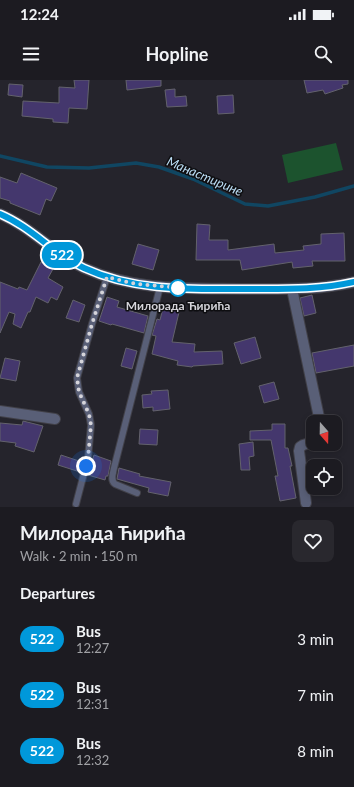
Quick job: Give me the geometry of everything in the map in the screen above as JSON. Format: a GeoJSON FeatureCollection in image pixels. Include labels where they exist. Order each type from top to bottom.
{"type":"FeatureCollection","features":[{"type":"Feature","properties":{"kind":"street"},"geometry":{"type":"LineString","coordinates":[[0,214],[17,222],[63,255],[83,267],[107,277],[136,284],[192,289],[292,289],[331,287],[354,282]]}},
{"type":"Feature","properties":{"kind":"street"},"geometry":{"type":"LineString","coordinates":[[292,289],[319,415]]}},
{"type":"Feature","properties":{"kind":"street"},"geometry":{"type":"LineString","coordinates":[[0,411],[55,419]]}},
{"type":"Feature","properties":{"kind":"street"},"geometry":{"type":"LineString","coordinates":[[306,444],[300,447],[299,451],[306,502]]}},
{"type":"Feature","properties":{"kind":"lane"},"geometry":{"type":"LineString","coordinates":[[76,504],[88,458],[91,425],[89,414],[79,392],[77,378],[107,277]]}},
{"type":"Feature","properties":{"kind":"lane"},"geometry":{"type":"LineString","coordinates":[[137,494],[115,484],[112,479],[160,287]]}},
{"type":"Feature","properties":{"kind":"green space"},"geometry":{"type":"Polygon","coordinates":[[[336,143],[343,170],[288,183],[282,155],[336,143]]]}},
{"type":"Feature","properties":{"kind":"building"},"geometry":{"type":"Polygon","coordinates":[[[74,80],[89,80],[87,109],[69,108],[68,123],[53,122],[53,119],[22,116],[23,101],[59,103],[59,87],[75,88],[74,80]]]}},
{"type":"Feature","properties":{"kind":"building"},"geometry":{"type":"Polygon","coordinates":[[[126,80],[161,80],[161,86],[127,90],[126,80]]]}},
{"type":"Feature","properties":{"kind":"building"},"geometry":{"type":"Polygon","coordinates":[[[304,80],[348,80],[348,84],[342,85],[343,88],[325,94],[323,90],[307,93],[304,80]]]}},
{"type":"Feature","properties":{"kind":"building"},"geometry":{"type":"Polygon","coordinates":[[[9,84],[23,85],[22,97],[8,95],[9,84]]]}},
{"type":"Feature","properties":{"kind":"building"},"geometry":{"type":"Polygon","coordinates":[[[175,89],[175,97],[186,96],[187,106],[167,107],[165,90],[175,89]]]}},
{"type":"Feature","properties":{"kind":"building"},"geometry":{"type":"Polygon","coordinates":[[[233,95],[234,113],[218,114],[217,96],[233,95]]]}},
{"type":"Feature","properties":{"kind":"building"},"geometry":{"type":"Polygon","coordinates":[[[21,173],[57,188],[51,201],[46,199],[40,215],[0,198],[0,177],[17,183],[21,173]]]}},
{"type":"Feature","properties":{"kind":"building"},"geometry":{"type":"Polygon","coordinates":[[[197,224],[210,225],[209,240],[228,240],[228,250],[274,244],[275,253],[304,250],[303,246],[321,244],[321,234],[344,233],[345,261],[312,261],[313,266],[293,268],[292,262],[242,270],[240,260],[196,260],[197,224]]]}},
{"type":"Feature","properties":{"kind":"building"},"geometry":{"type":"Polygon","coordinates":[[[138,244],[159,250],[153,270],[132,264],[138,244]]]}},
{"type":"Feature","properties":{"kind":"building"},"geometry":{"type":"Polygon","coordinates":[[[41,262],[53,269],[48,278],[63,287],[57,300],[51,297],[48,303],[36,297],[21,328],[13,324],[15,314],[9,312],[0,333],[0,282],[18,289],[19,287],[27,290],[41,262]]]}},
{"type":"Feature","properties":{"kind":"building"},"geometry":{"type":"Polygon","coordinates":[[[312,295],[316,313],[304,316],[300,298],[312,295]]]}},
{"type":"Feature","properties":{"kind":"building"},"geometry":{"type":"Polygon","coordinates":[[[107,297],[119,301],[117,307],[148,316],[144,333],[99,321],[107,297]]]}},
{"type":"Feature","properties":{"kind":"building"},"geometry":{"type":"Polygon","coordinates":[[[73,300],[85,305],[79,322],[66,318],[73,300]]]}},
{"type":"Feature","properties":{"kind":"building"},"geometry":{"type":"Polygon","coordinates":[[[164,304],[180,308],[172,342],[195,344],[194,352],[222,351],[223,364],[192,367],[177,365],[178,361],[152,354],[156,336],[152,335],[157,319],[160,320],[164,304]]]}},
{"type":"Feature","properties":{"kind":"building"},"geometry":{"type":"Polygon","coordinates":[[[255,337],[261,358],[241,364],[234,343],[255,337]]]}},
{"type":"Feature","properties":{"kind":"building"},"geometry":{"type":"Polygon","coordinates":[[[354,345],[354,366],[316,373],[312,353],[354,345]]]}},
{"type":"Feature","properties":{"kind":"building"},"geometry":{"type":"Polygon","coordinates":[[[126,348],[137,351],[132,369],[121,366],[126,348]]]}},
{"type":"Feature","properties":{"kind":"building"},"geometry":{"type":"Polygon","coordinates":[[[5,358],[20,361],[16,381],[0,378],[5,358]]]}},
{"type":"Feature","properties":{"kind":"building"},"geometry":{"type":"Polygon","coordinates":[[[274,382],[279,399],[264,403],[259,386],[274,382]]]}},
{"type":"Feature","properties":{"kind":"building"},"geometry":{"type":"Polygon","coordinates":[[[168,390],[170,409],[153,411],[153,407],[143,408],[142,395],[152,394],[151,391],[168,390]]]}},
{"type":"Feature","properties":{"kind":"building"},"geometry":{"type":"Polygon","coordinates":[[[23,421],[43,426],[34,452],[15,446],[16,443],[0,441],[0,423],[22,425],[23,421]]]}},
{"type":"Feature","properties":{"kind":"building"},"geometry":{"type":"Polygon","coordinates":[[[272,424],[285,424],[285,448],[288,448],[292,466],[290,466],[296,498],[280,501],[275,476],[278,476],[271,440],[250,440],[250,431],[272,430],[272,424]]]}},
{"type":"Feature","properties":{"kind":"building"},"geometry":{"type":"Polygon","coordinates":[[[140,429],[158,430],[157,445],[139,444],[140,429]]]}},
{"type":"Feature","properties":{"kind":"building"},"geometry":{"type":"Polygon","coordinates":[[[253,442],[254,456],[249,457],[250,470],[241,470],[239,444],[253,442]]]}},
{"type":"Feature","properties":{"kind":"building"},"geometry":{"type":"Polygon","coordinates":[[[61,455],[82,462],[80,472],[58,465],[61,455]]]}},
{"type":"Feature","properties":{"kind":"building"},"geometry":{"type":"Polygon","coordinates":[[[94,455],[111,461],[108,476],[106,476],[105,480],[88,475],[94,455]]]}},
{"type":"Feature","properties":{"kind":"building"},"geometry":{"type":"Polygon","coordinates":[[[119,468],[140,474],[139,476],[171,482],[168,496],[148,492],[149,488],[117,479],[119,468]]]}},
{"type":"Feature","properties":{"kind":"waterway","name":"Манастирине"},"geometry":{"type":"LineString","coordinates":[[0,156],[47,167],[89,168],[136,163],[159,167],[193,179],[245,204],[268,206],[315,197],[354,186]]}},
{"type":"Feature","properties":{"kind":"bus line","name":"522"},"geometry":{"type":"LineString","coordinates":[[0,214],[17,222],[63,255],[83,267],[107,277],[136,284],[192,289],[292,289],[331,287],[354,282]]}},
{"type":"Feature","properties":{"kind":"place","name":"Милорада Ћирића"},"geometry":{"type":"Point","coordinates":[178,288]}},
{"type":"Feature","properties":{"kind":"route"},"geometry":{"type":"LineString","coordinates":[[86,466],[91,425],[86,405],[79,392],[77,378],[107,277],[136,284],[182,288],[178,288]]}}]}
